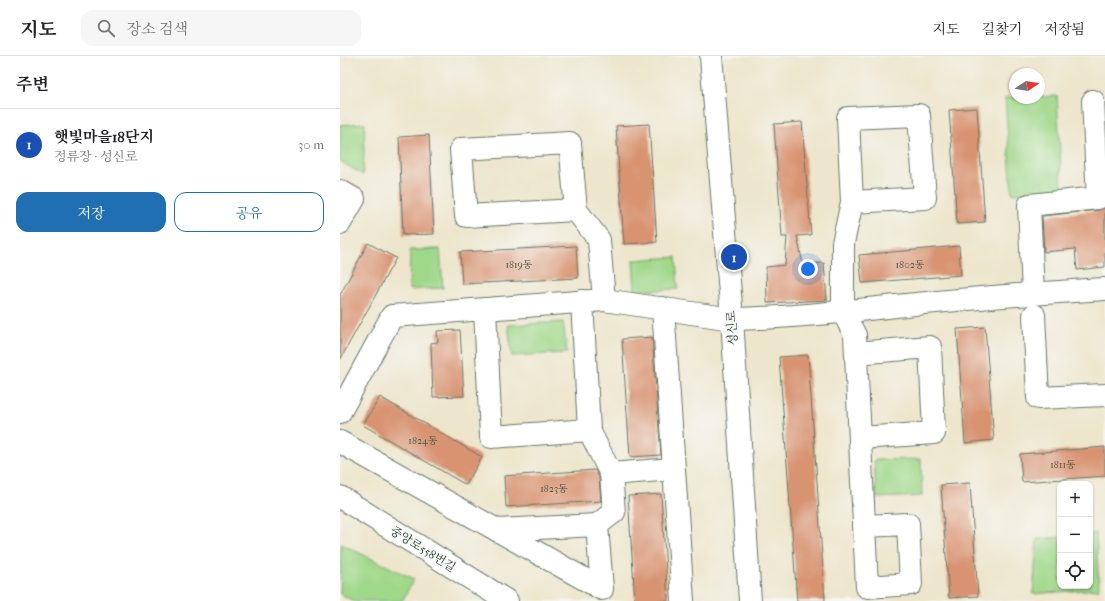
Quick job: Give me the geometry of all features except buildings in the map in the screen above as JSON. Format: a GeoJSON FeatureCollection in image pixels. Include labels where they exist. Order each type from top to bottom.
{"type":"FeatureCollection","features":[{"type":"Feature","properties":{"kind":"street","name":"성신로"},"geometry":{"type":"LineString","coordinates":[[711,56],[732,319],[750,601]]}},
{"type":"Feature","properties":{"kind":"street"},"geometry":{"type":"LineString","coordinates":[[1034,293],[1029,205],[1098,198],[1093,101]]}},
{"type":"Feature","properties":{"kind":"street"},"geometry":{"type":"LineString","coordinates":[[852,202],[925,198],[919,115],[848,118],[852,202],[843,243],[843,312],[855,335],[864,526]]}},
{"type":"Feature","properties":{"kind":"street"},"geometry":{"type":"LineString","coordinates":[[576,210],[466,216],[461,150],[570,143],[576,210],[599,240],[604,300]]}},
{"type":"Feature","properties":{"kind":"street"},"geometry":{"type":"LineString","coordinates":[[340,191],[354,199],[340,223]]}},
{"type":"Feature","properties":{"kind":"street"},"geometry":{"type":"LineString","coordinates":[[340,412],[346,384],[392,316],[604,300],[732,319],[843,312],[1034,293],[1105,289]]}},
{"type":"Feature","properties":{"kind":"street"},"geometry":{"type":"LineString","coordinates":[[497,530],[597,525],[614,512],[611,474],[589,430],[582,301]]}},
{"type":"Feature","properties":{"kind":"street"},"geometry":{"type":"LineString","coordinates":[[663,308],[683,601]]}},
{"type":"Feature","properties":{"kind":"street"},"geometry":{"type":"LineString","coordinates":[[485,309],[491,437],[589,430]]}},
{"type":"Feature","properties":{"kind":"street"},"geometry":{"type":"LineString","coordinates":[[1034,315],[1038,398],[1105,395]]}},
{"type":"Feature","properties":{"kind":"street"},"geometry":{"type":"LineString","coordinates":[[856,353],[930,347],[934,433],[860,438]]}},
{"type":"Feature","properties":{"kind":"street"},"geometry":{"type":"LineString","coordinates":[[340,442],[602,589],[597,525]]}},
{"type":"Feature","properties":{"kind":"street"},"geometry":{"type":"LineString","coordinates":[[611,474],[673,469]]}},
{"type":"Feature","properties":{"kind":"street","name":"중앙로558번길"},"geometry":{"type":"LineString","coordinates":[[340,497],[507,601]]}},
{"type":"Feature","properties":{"kind":"green space"},"geometry":{"type":"Polygon","coordinates":[[[1057,96],[1062,188],[1012,194],[1005,98],[1009,98],[1009,104],[1045,104],[1045,97],[1057,96]]]}},
{"type":"Feature","properties":{"kind":"green space"},"geometry":{"type":"Polygon","coordinates":[[[365,123],[363,175],[340,161],[340,125],[365,123]]]}},
{"type":"Feature","properties":{"kind":"green space"},"geometry":{"type":"Polygon","coordinates":[[[440,249],[443,288],[409,290],[410,250],[440,249]]]}},
{"type":"Feature","properties":{"kind":"green space"},"geometry":{"type":"Polygon","coordinates":[[[676,257],[678,289],[635,291],[633,260],[676,257]]]}},
{"type":"Feature","properties":{"kind":"green space"},"geometry":{"type":"Polygon","coordinates":[[[563,322],[567,353],[512,356],[508,325],[563,322]]]}},
{"type":"Feature","properties":{"kind":"green space"},"geometry":{"type":"Polygon","coordinates":[[[921,459],[922,496],[876,498],[874,460],[921,459]]]}},
{"type":"Feature","properties":{"kind":"green space"},"geometry":{"type":"Polygon","coordinates":[[[1096,533],[1099,589],[1033,594],[1037,539],[1057,537],[1057,589],[1093,589],[1093,534],[1096,533]]]}},
{"type":"Feature","properties":{"kind":"green space"},"geometry":{"type":"Polygon","coordinates":[[[341,544],[414,579],[402,601],[354,601],[340,594],[341,544]]]}},
{"type":"Feature","properties":{"kind":"place","name":"햇빛마을18단지"},"geometry":{"type":"Point","coordinates":[734,257]}}]}
